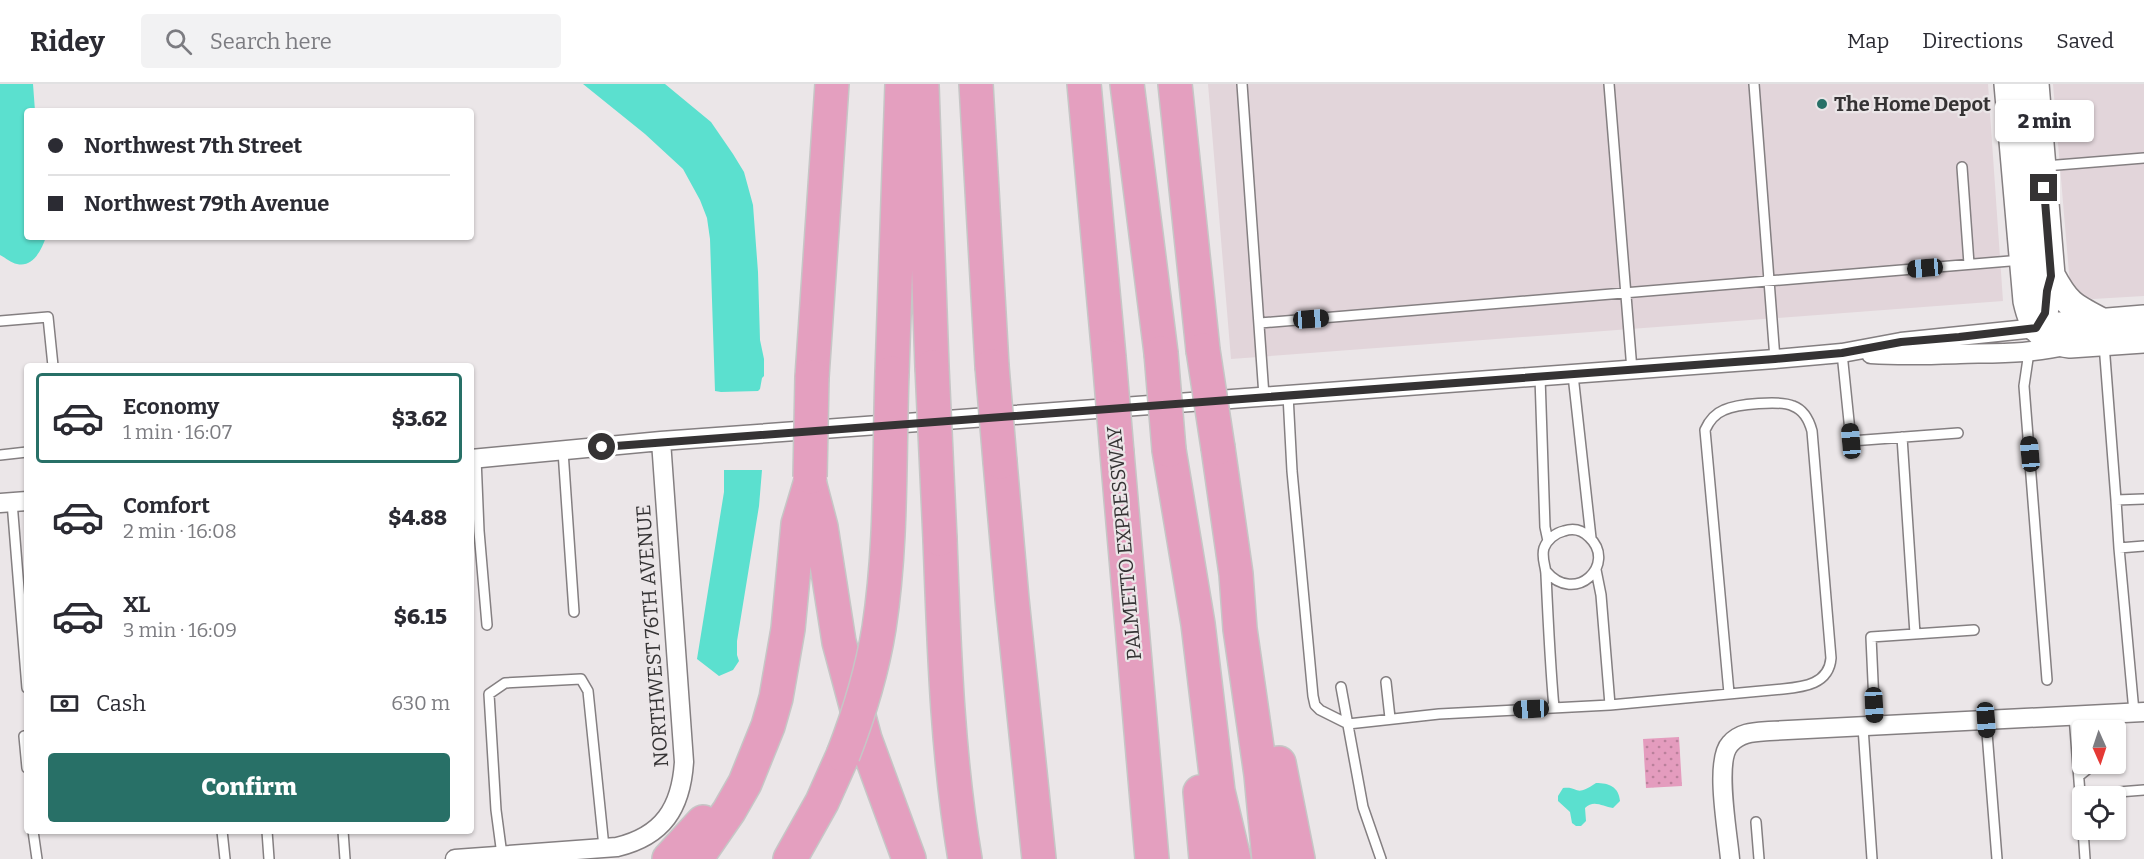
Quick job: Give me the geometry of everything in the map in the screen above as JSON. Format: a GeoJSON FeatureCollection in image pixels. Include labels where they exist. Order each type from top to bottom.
{"type":"FeatureCollection","features":[{"type":"Feature","properties":{"kind":"highway"},"geometry":{"type":"LineString","coordinates":[[832,84],[812,377],[810,481],[821,528],[839,642],[865,739],[909,859]]}},
{"type":"Feature","properties":{"kind":"highway"},"geometry":{"type":"LineString","coordinates":[[790,859],[822,802],[858,718],[879,630],[888,539],[902,84]]}},
{"type":"Feature","properties":{"kind":"highway"},"geometry":{"type":"LineString","coordinates":[[922,84],[949,733],[963,852]]}},
{"type":"Feature","properties":{"kind":"highway"},"geometry":{"type":"LineString","coordinates":[[976,84],[992,366],[1014,622],[1039,859]]}},
{"type":"Feature","properties":{"kind":"highway","name":"PALMETTO EXPRESSWAY"},"geometry":{"type":"LineString","coordinates":[[1084,84],[1152,859]]}},
{"type":"Feature","properties":{"kind":"highway"},"geometry":{"type":"LineString","coordinates":[[1127,84],[1161,353],[1186,658],[1206,859]]}},
{"type":"Feature","properties":{"kind":"highway"},"geometry":{"type":"LineString","coordinates":[[1175,84],[1203,350],[1236,574],[1240,629],[1260,765],[1269,859]]}},
{"type":"Feature","properties":{"kind":"highway"},"geometry":{"type":"LineString","coordinates":[[1169,450],[1198,624],[1218,791],[1234,859]]}},
{"type":"Feature","properties":{"kind":"highway"},"geometry":{"type":"LineString","coordinates":[[696,859],[729,811],[744,783],[758,752],[774,705],[788,629],[798,524],[810,481]]}},
{"type":"Feature","properties":{"kind":"highway"},"geometry":{"type":"LineString","coordinates":[[1236,574],[1251,627],[1298,859]]}},
{"type":"Feature","properties":{"kind":"highway"},"geometry":{"type":"LineString","coordinates":[[669,859],[705,820],[758,752]]}},
{"type":"Feature","properties":{"kind":"street"},"geometry":{"type":"LineString","coordinates":[[2008,84],[2032,340]]}},
{"type":"Feature","properties":{"kind":"street"},"geometry":{"type":"LineString","coordinates":[[2032,340],[2045,313],[2051,276],[2035,84]]}},
{"type":"Feature","properties":{"kind":"street"},"geometry":{"type":"LineString","coordinates":[[2051,276],[2070,305],[2103,332]]}},
{"type":"Feature","properties":{"kind":"street"},"geometry":{"type":"LineString","coordinates":[[1842,353],[1918,357],[2141,326]]}},
{"type":"Feature","properties":{"kind":"street"},"geometry":{"type":"LineString","coordinates":[[474,459],[661,441],[1775,359],[1842,353],[1901,342],[1959,337],[2050,340],[2070,344],[2103,332]]}},
{"type":"Feature","properties":{"kind":"street","name":"NORTHWEST 76TH AVENUE"},"geometry":{"type":"LineString","coordinates":[[604,847],[635,843],[663,823],[674,807],[680,791],[684,762],[661,441]]}},
{"type":"Feature","properties":{"kind":"street"},"geometry":{"type":"LineString","coordinates":[[2104,720],[2139,712]]}},
{"type":"Feature","properties":{"kind":"street"},"geometry":{"type":"LineString","coordinates":[[1730,859],[1722,765],[1724,754],[1730,743],[1747,733],[2074,716],[2088,720]]}},
{"type":"Feature","properties":{"kind":"street"},"geometry":{"type":"LineString","coordinates":[[455,859],[604,847]]}},
{"type":"Feature","properties":{"kind":"lane"},"geometry":{"type":"LineString","coordinates":[[1242,84],[1264,396]]}},
{"type":"Feature","properties":{"kind":"lane"},"geometry":{"type":"LineString","coordinates":[[1609,84],[1632,370]]}},
{"type":"Feature","properties":{"kind":"lane"},"geometry":{"type":"LineString","coordinates":[[1754,84],[1775,359]]}},
{"type":"Feature","properties":{"kind":"lane"},"geometry":{"type":"LineString","coordinates":[[2042,166],[2144,158]]}},
{"type":"Feature","properties":{"kind":"lane"},"geometry":{"type":"LineString","coordinates":[[1962,167],[1969,264]]}},
{"type":"Feature","properties":{"kind":"lane"},"geometry":{"type":"LineString","coordinates":[[1260,323],[2023,260]]}},
{"type":"Feature","properties":{"kind":"lane"},"geometry":{"type":"LineString","coordinates":[[0,321],[48,317],[53,363]]}},
{"type":"Feature","properties":{"kind":"lane"},"geometry":{"type":"LineString","coordinates":[[2103,332],[2119,548],[2139,712]]}},
{"type":"Feature","properties":{"kind":"lane"},"geometry":{"type":"LineString","coordinates":[[2032,340],[2024,386],[2048,680]]}},
{"type":"Feature","properties":{"kind":"lane"},"geometry":{"type":"LineString","coordinates":[[1842,353],[1851,441],[1958,433]]}},
{"type":"Feature","properties":{"kind":"lane"},"geometry":{"type":"LineString","coordinates":[[1573,375],[1591,538],[1598,553],[1596,570],[1601,595],[1610,705]]}},
{"type":"Feature","properties":{"kind":"lane"},"geometry":{"type":"LineString","coordinates":[[1540,377],[1545,527],[1548,541],[1543,556],[1546,572],[1546,605],[1554,708]]}},
{"type":"Feature","properties":{"kind":"lane"},"geometry":{"type":"LineString","coordinates":[[1288,395],[1293,483],[1313,696],[1320,710],[1348,724],[1390,718],[1610,705],[1783,689],[1812,684],[1821,679],[1830,664],[1812,431],[1804,414],[1795,406],[1760,404],[1723,410],[1709,421],[1705,430],[1728,693]]}},
{"type":"Feature","properties":{"kind":"lane"},"geometry":{"type":"LineString","coordinates":[[1902,437],[1915,634]]}},
{"type":"Feature","properties":{"kind":"lane"},"geometry":{"type":"LineString","coordinates":[[563,451],[574,612]]}},
{"type":"Feature","properties":{"kind":"lane"},"geometry":{"type":"LineString","coordinates":[[0,455],[24,452]]}},
{"type":"Feature","properties":{"kind":"lane"},"geometry":{"type":"LineString","coordinates":[[474,471],[487,625]]}},
{"type":"Feature","properties":{"kind":"lane"},"geometry":{"type":"LineString","coordinates":[[2116,500],[2144,499]]}},
{"type":"Feature","properties":{"kind":"lane"},"geometry":{"type":"LineString","coordinates":[[13,502],[24,648]]}},
{"type":"Feature","properties":{"kind":"lane"},"geometry":{"type":"LineString","coordinates":[[1548,541],[1561,531],[1569,530],[1585,533],[1591,538]]}},
{"type":"Feature","properties":{"kind":"lane"},"geometry":{"type":"LineString","coordinates":[[2119,548],[2144,546]]}},
{"type":"Feature","properties":{"kind":"lane"},"geometry":{"type":"LineString","coordinates":[[1546,572],[1559,583],[1576,585],[1591,577],[1596,570]]}},
{"type":"Feature","properties":{"kind":"lane"},"geometry":{"type":"LineString","coordinates":[[1872,859],[1869,726],[1871,637],[1974,630]]}},
{"type":"Feature","properties":{"kind":"lane"},"geometry":{"type":"LineString","coordinates":[[502,855],[496,810],[489,694],[505,684],[581,679],[588,691],[604,847]]}},
{"type":"Feature","properties":{"kind":"lane"},"geometry":{"type":"LineString","coordinates":[[1386,682],[1390,718]]}},
{"type":"Feature","properties":{"kind":"lane"},"geometry":{"type":"LineString","coordinates":[[1341,687],[1363,807],[1381,859]]}},
{"type":"Feature","properties":{"kind":"lane"},"geometry":{"type":"LineString","coordinates":[[2074,716],[2080,786]]}},
{"type":"Feature","properties":{"kind":"lane"},"geometry":{"type":"LineString","coordinates":[[1986,720],[1997,859]]}},
{"type":"Feature","properties":{"kind":"lane"},"geometry":{"type":"LineString","coordinates":[[2126,791],[2144,790]]}},
{"type":"Feature","properties":{"kind":"lane"},"geometry":{"type":"LineString","coordinates":[[1756,822],[1759,859]]}},
{"type":"Feature","properties":{"kind":"lane"},"geometry":{"type":"LineString","coordinates":[[33,834],[37,859]]}},
{"type":"Feature","properties":{"kind":"lane"},"geometry":{"type":"LineString","coordinates":[[222,834],[225,859]]}},
{"type":"Feature","properties":{"kind":"lane"},"geometry":{"type":"LineString","coordinates":[[267,834],[269,859]]}},
{"type":"Feature","properties":{"kind":"lane"},"geometry":{"type":"LineString","coordinates":[[343,834],[345,859]]}},
{"type":"Feature","properties":{"kind":"lane"},"geometry":{"type":"LineString","coordinates":[[2084,840],[2085,859]]}},
{"type":"Feature","properties":{"kind":"shaded area"},"geometry":{"type":"Polygon","coordinates":[[[0,84],[33,84],[35,108],[24,108],[24,240],[45,240],[36,256],[28,263],[13,263],[0,255],[0,84]]]}},
{"type":"Feature","properties":{"kind":"shaded area"},"geometry":{"type":"Polygon","coordinates":[[[583,84],[665,84],[711,122],[744,172],[753,205],[760,340],[764,359],[764,376],[758,391],[715,391],[710,239],[707,218],[683,169],[645,134],[583,84]]]}},
{"type":"Feature","properties":{"kind":"shaded area"},"geometry":{"type":"Polygon","coordinates":[[[1208,84],[1988,84],[2003,301],[1231,359],[1208,84]]]}},
{"type":"Feature","properties":{"kind":"shaded area"},"geometry":{"type":"Polygon","coordinates":[[[2053,84],[2144,84],[2144,296],[2093,299],[2082,297],[2070,285],[2053,84]]]}},
{"type":"Feature","properties":{"kind":"shaded area"},"geometry":{"type":"Polygon","coordinates":[[[724,470],[762,470],[759,506],[737,641],[739,661],[733,670],[719,676],[697,659],[724,492],[724,470]]]}},
{"type":"Feature","properties":{"kind":"shaded area"},"geometry":{"type":"Polygon","coordinates":[[[1679,737],[1682,786],[1646,788],[1643,739],[1679,737]]]}},
{"type":"Feature","properties":{"kind":"shaded area"},"geometry":{"type":"Polygon","coordinates":[[[1596,783],[1615,789],[1620,801],[1613,808],[1595,804],[1588,805],[1585,808],[1586,821],[1581,826],[1576,826],[1572,823],[1570,812],[1558,801],[1558,796],[1563,788],[1580,791],[1596,783]]]}},
{"type":"Feature","properties":{"kind":"place","name":"The Home Depot"},"geometry":{"type":"Point","coordinates":[1822,104]}},
{"type":"Feature","properties":{"kind":"route"},"geometry":{"type":"LineString","coordinates":[[602,447],[1775,359],[1842,353],[1901,342],[2036,328],[2045,313],[2051,276],[2044,188]]}}]}
